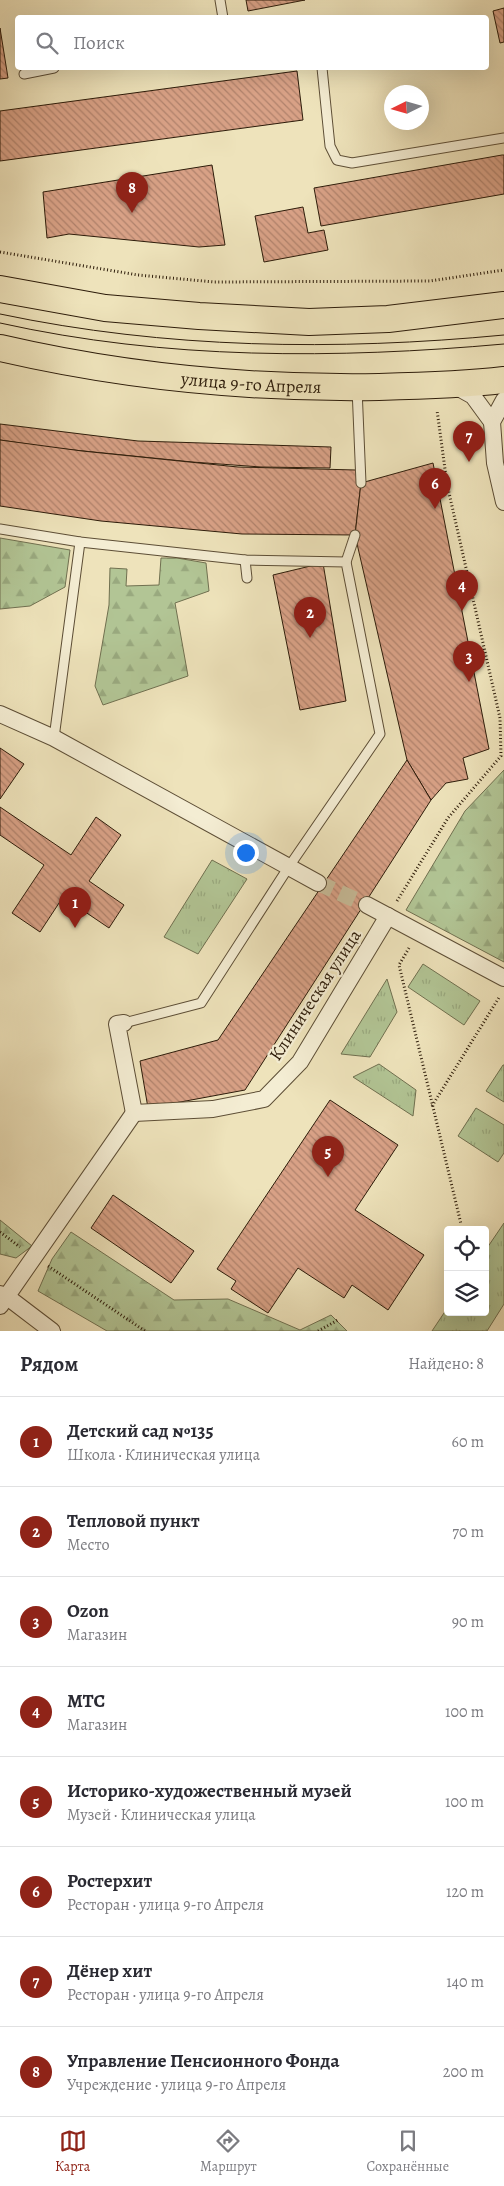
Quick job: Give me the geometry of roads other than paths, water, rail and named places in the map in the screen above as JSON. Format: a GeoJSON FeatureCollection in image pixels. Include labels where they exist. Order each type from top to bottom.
{"type":"FeatureCollection","features":[{"type":"Feature","properties":{"kind":"main road"},"geometry":{"type":"LineString","coordinates":[[0,289],[105,308],[199,316],[309,322],[388,319],[504,306]]}},
{"type":"Feature","properties":{"kind":"main road","name":"улица 9-го Апреля"},"geometry":{"type":"LineString","coordinates":[[0,348],[59,362],[166,378],[281,387],[453,384],[504,380]]}},
{"type":"Feature","properties":{"kind":"street"},"geometry":{"type":"LineString","coordinates":[[453,384],[473,396],[492,422],[495,463],[504,502]]}},
{"type":"Feature","properties":{"kind":"street"},"geometry":{"type":"LineString","coordinates":[[492,422],[504,400]]}},
{"type":"Feature","properties":{"kind":"street"},"geometry":{"type":"LineString","coordinates":[[0,714],[54,738],[316,882]]}},
{"type":"Feature","properties":{"kind":"street"},"geometry":{"type":"LineString","coordinates":[[368,906],[504,978]]}},
{"type":"Feature","properties":{"kind":"street","name":"Клиническая улица"},"geometry":{"type":"LineString","coordinates":[[134,1113],[213,1109],[264,1100],[300,1062],[388,916]]}},
{"type":"Feature","properties":{"kind":"street"},"geometry":{"type":"LineString","coordinates":[[52,1331],[2,1299],[34,1257],[134,1113],[117,1024],[124,1023]]}},
{"type":"Feature","properties":{"kind":"lane"},"geometry":{"type":"LineString","coordinates":[[220,0],[222,15]]}},
{"type":"Feature","properties":{"kind":"lane"},"geometry":{"type":"LineString","coordinates":[[24,74],[44,70]]}},
{"type":"Feature","properties":{"kind":"lane"},"geometry":{"type":"LineString","coordinates":[[322,70],[330,146],[337,160],[352,163],[504,138]]}},
{"type":"Feature","properties":{"kind":"lane"},"geometry":{"type":"LineString","coordinates":[[357,387],[361,483]]}},
{"type":"Feature","properties":{"kind":"lane"},"geometry":{"type":"LineString","coordinates":[[0,529],[80,542],[245,560],[346,562]]}},
{"type":"Feature","properties":{"kind":"lane"},"geometry":{"type":"LineString","coordinates":[[124,1023],[201,1003],[288,868],[380,734],[346,562],[355,535]]}},
{"type":"Feature","properties":{"kind":"lane"},"geometry":{"type":"LineString","coordinates":[[54,738],[80,542]]}},
{"type":"Feature","properties":{"kind":"lane"},"geometry":{"type":"LineString","coordinates":[[245,560],[247,578]]}},
{"type":"Feature","properties":{"kind":"tunnel"},"geometry":{"type":"LineString","coordinates":[[318,883],[367,905]]}},
{"type":"Feature","properties":{"kind":"tram line"},"geometry":{"type":"LineString","coordinates":[[0,314],[62,326],[125,334],[251,344],[378,343],[504,335]]}},
{"type":"Feature","properties":{"kind":"tram line"},"geometry":{"type":"LineString","coordinates":[[0,323],[62,335],[125,344],[251,353],[378,352],[504,344]]}},
{"type":"Feature","properties":{"kind":"place","name":"Управление Пенсионного Фонда"},"geometry":{"type":"Point","coordinates":[132,213]}},
{"type":"Feature","properties":{"kind":"place","name":"Дёнер хит"},"geometry":{"type":"Point","coordinates":[469,462]}},
{"type":"Feature","properties":{"kind":"place","name":"Ростерхит"},"geometry":{"type":"Point","coordinates":[435,509]}},
{"type":"Feature","properties":{"kind":"place","name":"МТС"},"geometry":{"type":"Point","coordinates":[462,611]}},
{"type":"Feature","properties":{"kind":"place","name":"Тепловой пункт"},"geometry":{"type":"Point","coordinates":[310,638]}},
{"type":"Feature","properties":{"kind":"place","name":"Ozon"},"geometry":{"type":"Point","coordinates":[469,682]}},
{"type":"Feature","properties":{"kind":"place","name":"Детский сад №135"},"geometry":{"type":"Point","coordinates":[75,928]}},
{"type":"Feature","properties":{"kind":"place","name":"Историко-художественный музей"},"geometry":{"type":"Point","coordinates":[328,1177]}}]}
